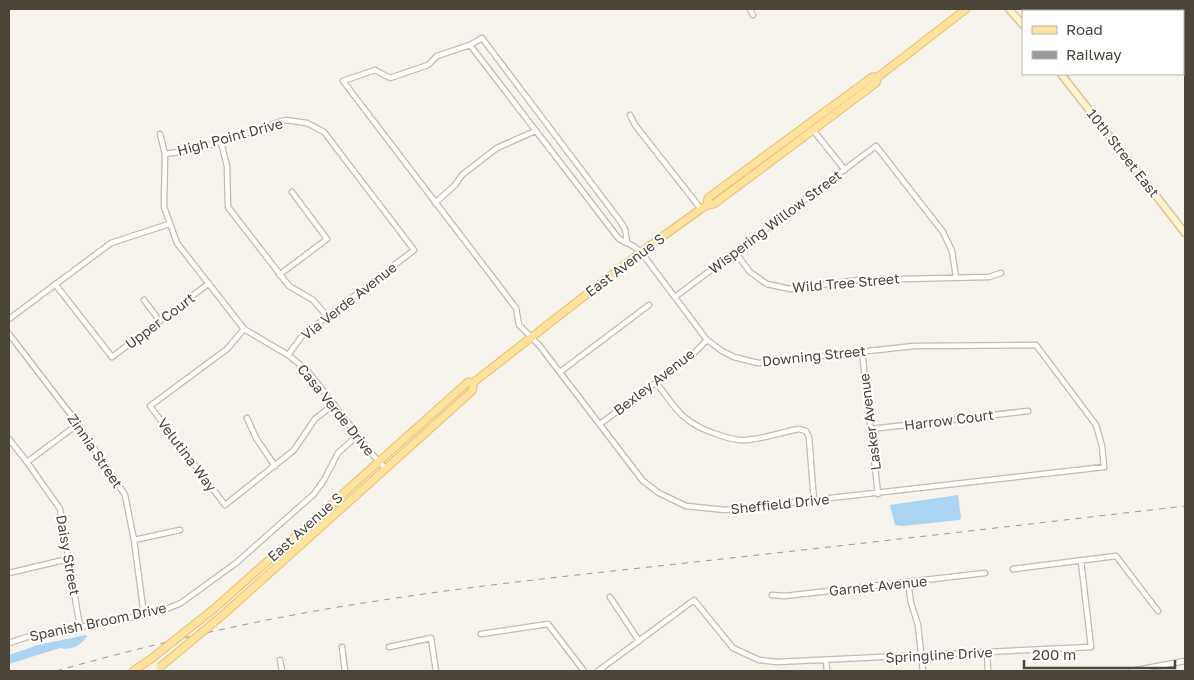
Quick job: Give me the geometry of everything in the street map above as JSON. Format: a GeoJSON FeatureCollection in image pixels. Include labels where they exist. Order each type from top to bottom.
{"type":"FeatureCollection","features":[{"type":"Feature","properties":{"kind":"main road","name":"East Avenue S"},"geometry":{"type":"LineString","coordinates":[[133,671],[215,608],[468,382],[474,382],[641,252],[704,207],[714,204],[876,83],[878,77],[966,9]]}},
{"type":"Feature","properties":{"kind":"main road"},"geometry":{"type":"LineString","coordinates":[[1009,9],[1022,24]]}},
{"type":"Feature","properties":{"kind":"main road","name":"10th Street East"},"geometry":{"type":"LineString","coordinates":[[1062,75],[1185,233]]}},
{"type":"Feature","properties":{"kind":"main road","name":"East Avenue S"},"geometry":{"type":"LineString","coordinates":[[704,207],[708,198],[872,77],[878,77]]}},
{"type":"Feature","properties":{"kind":"main road","name":"East Avenue S"},"geometry":{"type":"LineString","coordinates":[[157,669],[224,614],[462,401],[472,391],[474,382]]}},
{"type":"Feature","properties":{"kind":"street"},"geometry":{"type":"LineString","coordinates":[[750,9],[753,15]]}},
{"type":"Feature","properties":{"kind":"street"},"geometry":{"type":"LineString","coordinates":[[627,243],[625,229],[620,221],[482,38],[470,45],[619,239],[641,252]]}},
{"type":"Feature","properties":{"kind":"street","name":"Sheffield Drive"},"geometry":{"type":"LineString","coordinates":[[470,45],[437,56],[428,64],[390,78],[375,70],[343,81],[516,308],[519,325],[539,345],[644,481],[659,493],[686,506],[725,510],[1104,467]]}},
{"type":"Feature","properties":{"kind":"street"},"geometry":{"type":"LineString","coordinates":[[840,101],[835,109],[813,126],[813,130],[845,170]]}},
{"type":"Feature","properties":{"kind":"street"},"geometry":{"type":"LineString","coordinates":[[630,115],[635,125],[704,207]]}},
{"type":"Feature","properties":{"kind":"street","name":"High Point Drive"},"geometry":{"type":"LineString","coordinates":[[165,154],[193,150],[285,120],[307,122],[324,132],[414,250]]}},
{"type":"Feature","properties":{"kind":"street"},"geometry":{"type":"LineString","coordinates":[[436,203],[462,175],[497,148],[535,131]]}},
{"type":"Feature","properties":{"kind":"street","name":"Casa Verde Drive"},"geometry":{"type":"LineString","coordinates":[[160,134],[165,154],[164,207],[177,243],[244,329],[288,355],[306,370],[385,468]]}},
{"type":"Feature","properties":{"kind":"street"},"geometry":{"type":"LineString","coordinates":[[221,142],[226,166],[228,207],[279,275],[289,286],[313,300],[327,316]]}},
{"type":"Feature","properties":{"kind":"street","name":"Wispering Willow Street"},"geometry":{"type":"LineString","coordinates":[[675,298],[876,146],[943,232],[952,250],[956,277]]}},
{"type":"Feature","properties":{"kind":"street"},"geometry":{"type":"LineString","coordinates":[[279,275],[327,239],[292,192]]}},
{"type":"Feature","properties":{"kind":"street"},"geometry":{"type":"LineString","coordinates":[[9,319],[111,243],[169,224]]}},
{"type":"Feature","properties":{"kind":"street","name":"Via Verde Avenue"},"geometry":{"type":"LineString","coordinates":[[288,355],[302,336],[414,250]]}},
{"type":"Feature","properties":{"kind":"street","name":"Downing Street"},"geometry":{"type":"LineString","coordinates":[[641,252],[708,340],[722,351],[734,357],[758,363],[914,346],[1036,345],[1096,424],[1102,446],[1104,467]]}},
{"type":"Feature","properties":{"kind":"street","name":"Wild Tree Street"},"geometry":{"type":"LineString","coordinates":[[735,252],[750,272],[767,284],[790,289],[859,280],[989,276],[1001,273]]}},
{"type":"Feature","properties":{"kind":"street","name":"Upper Court"},"geometry":{"type":"LineString","coordinates":[[55,284],[112,357],[208,284]]}},
{"type":"Feature","properties":{"kind":"street"},"geometry":{"type":"LineString","coordinates":[[144,300],[160,321]]}},
{"type":"Feature","properties":{"kind":"street"},"geometry":{"type":"LineString","coordinates":[[560,372],[649,305]]}},
{"type":"Feature","properties":{"kind":"street","name":"Velutina Way"},"geometry":{"type":"LineString","coordinates":[[244,329],[226,349],[150,406],[225,505],[275,466]]}},
{"type":"Feature","properties":{"kind":"street","name":"Zinnia Street"},"geometry":{"type":"LineString","coordinates":[[9,334],[78,424],[125,495],[134,540],[144,615]]}},
{"type":"Feature","properties":{"kind":"street","name":"Bexley Avenue"},"geometry":{"type":"LineString","coordinates":[[600,424],[689,358],[708,340]]}},
{"type":"Feature","properties":{"kind":"street","name":"Lasker Avenue"},"geometry":{"type":"LineString","coordinates":[[862,351],[878,494]]}},
{"type":"Feature","properties":{"kind":"street"},"geometry":{"type":"LineString","coordinates":[[656,382],[681,415],[696,427],[710,432],[729,438],[746,440],[799,429],[806,431],[809,437],[814,501]]}},
{"type":"Feature","properties":{"kind":"street"},"geometry":{"type":"LineString","coordinates":[[247,418],[256,438],[275,466],[294,450],[315,419],[334,404]]}},
{"type":"Feature","properties":{"kind":"street","name":"Harrow Court"},"geometry":{"type":"LineString","coordinates":[[871,429],[1028,411]]}},
{"type":"Feature","properties":{"kind":"street"},"geometry":{"type":"LineString","coordinates":[[27,462],[78,424]]}},
{"type":"Feature","properties":{"kind":"street","name":"Spanish Broom Drive"},"geometry":{"type":"LineString","coordinates":[[9,643],[27,637],[80,626],[144,615],[181,603],[243,558],[314,494],[338,454],[358,436]]}},
{"type":"Feature","properties":{"kind":"street","name":"Daisy Street"},"geometry":{"type":"LineString","coordinates":[[9,439],[60,509],[80,626]]}},
{"type":"Feature","properties":{"kind":"street"},"geometry":{"type":"LineString","coordinates":[[134,540],[180,530]]}},
{"type":"Feature","properties":{"kind":"street"},"geometry":{"type":"LineString","coordinates":[[1013,569],[1116,556],[1158,611]]}},
{"type":"Feature","properties":{"kind":"street"},"geometry":{"type":"LineString","coordinates":[[9,572],[68,559]]}},
{"type":"Feature","properties":{"kind":"street","name":"Springline Drive"},"geometry":{"type":"LineString","coordinates":[[639,641],[694,600],[733,648],[758,660],[777,662],[826,661],[1091,646],[1081,561]]}},
{"type":"Feature","properties":{"kind":"street","name":"Garnet Avenue"},"geometry":{"type":"LineString","coordinates":[[772,595],[786,596],[985,573]]}},
{"type":"Feature","properties":{"kind":"street"},"geometry":{"type":"LineString","coordinates":[[908,583],[911,603],[918,625],[923,671]]}},
{"type":"Feature","properties":{"kind":"street"},"geometry":{"type":"LineString","coordinates":[[598,671],[639,641],[610,597]]}},
{"type":"Feature","properties":{"kind":"street"},"geometry":{"type":"LineString","coordinates":[[481,634],[548,624],[584,671]]}},
{"type":"Feature","properties":{"kind":"street"},"geometry":{"type":"LineString","coordinates":[[389,647],[431,638],[436,671]]}},
{"type":"Feature","properties":{"kind":"street"},"geometry":{"type":"LineString","coordinates":[[342,647],[345,671]]}},
{"type":"Feature","properties":{"kind":"street"},"geometry":{"type":"LineString","coordinates":[[987,652],[988,671]]}},
{"type":"Feature","properties":{"kind":"street"},"geometry":{"type":"LineString","coordinates":[[280,660],[282,671]]}},
{"type":"Feature","properties":{"kind":"street"},"geometry":{"type":"LineString","coordinates":[[826,661],[827,671]]}},
{"type":"Feature","properties":{"kind":"street"},"geometry":{"type":"LineString","coordinates":[[1131,671],[1185,661]]}},
{"type":"Feature","properties":{"kind":"water"},"geometry":{"type":"Polygon","coordinates":[[[958,495],[961,518],[959,520],[903,526],[895,525],[890,505],[958,495]]]}},
{"type":"Feature","properties":{"kind":"water"},"geometry":{"type":"Polygon","coordinates":[[[86,635],[82,642],[68,649],[60,648],[9,664],[9,655],[38,645],[86,635]]]}},
{"type":"Feature","properties":{"kind":"railway"},"geometry":{"type":"LineString","coordinates":[[56,671],[134,650],[251,623],[330,608],[411,596],[532,580],[1185,506]]}}]}
